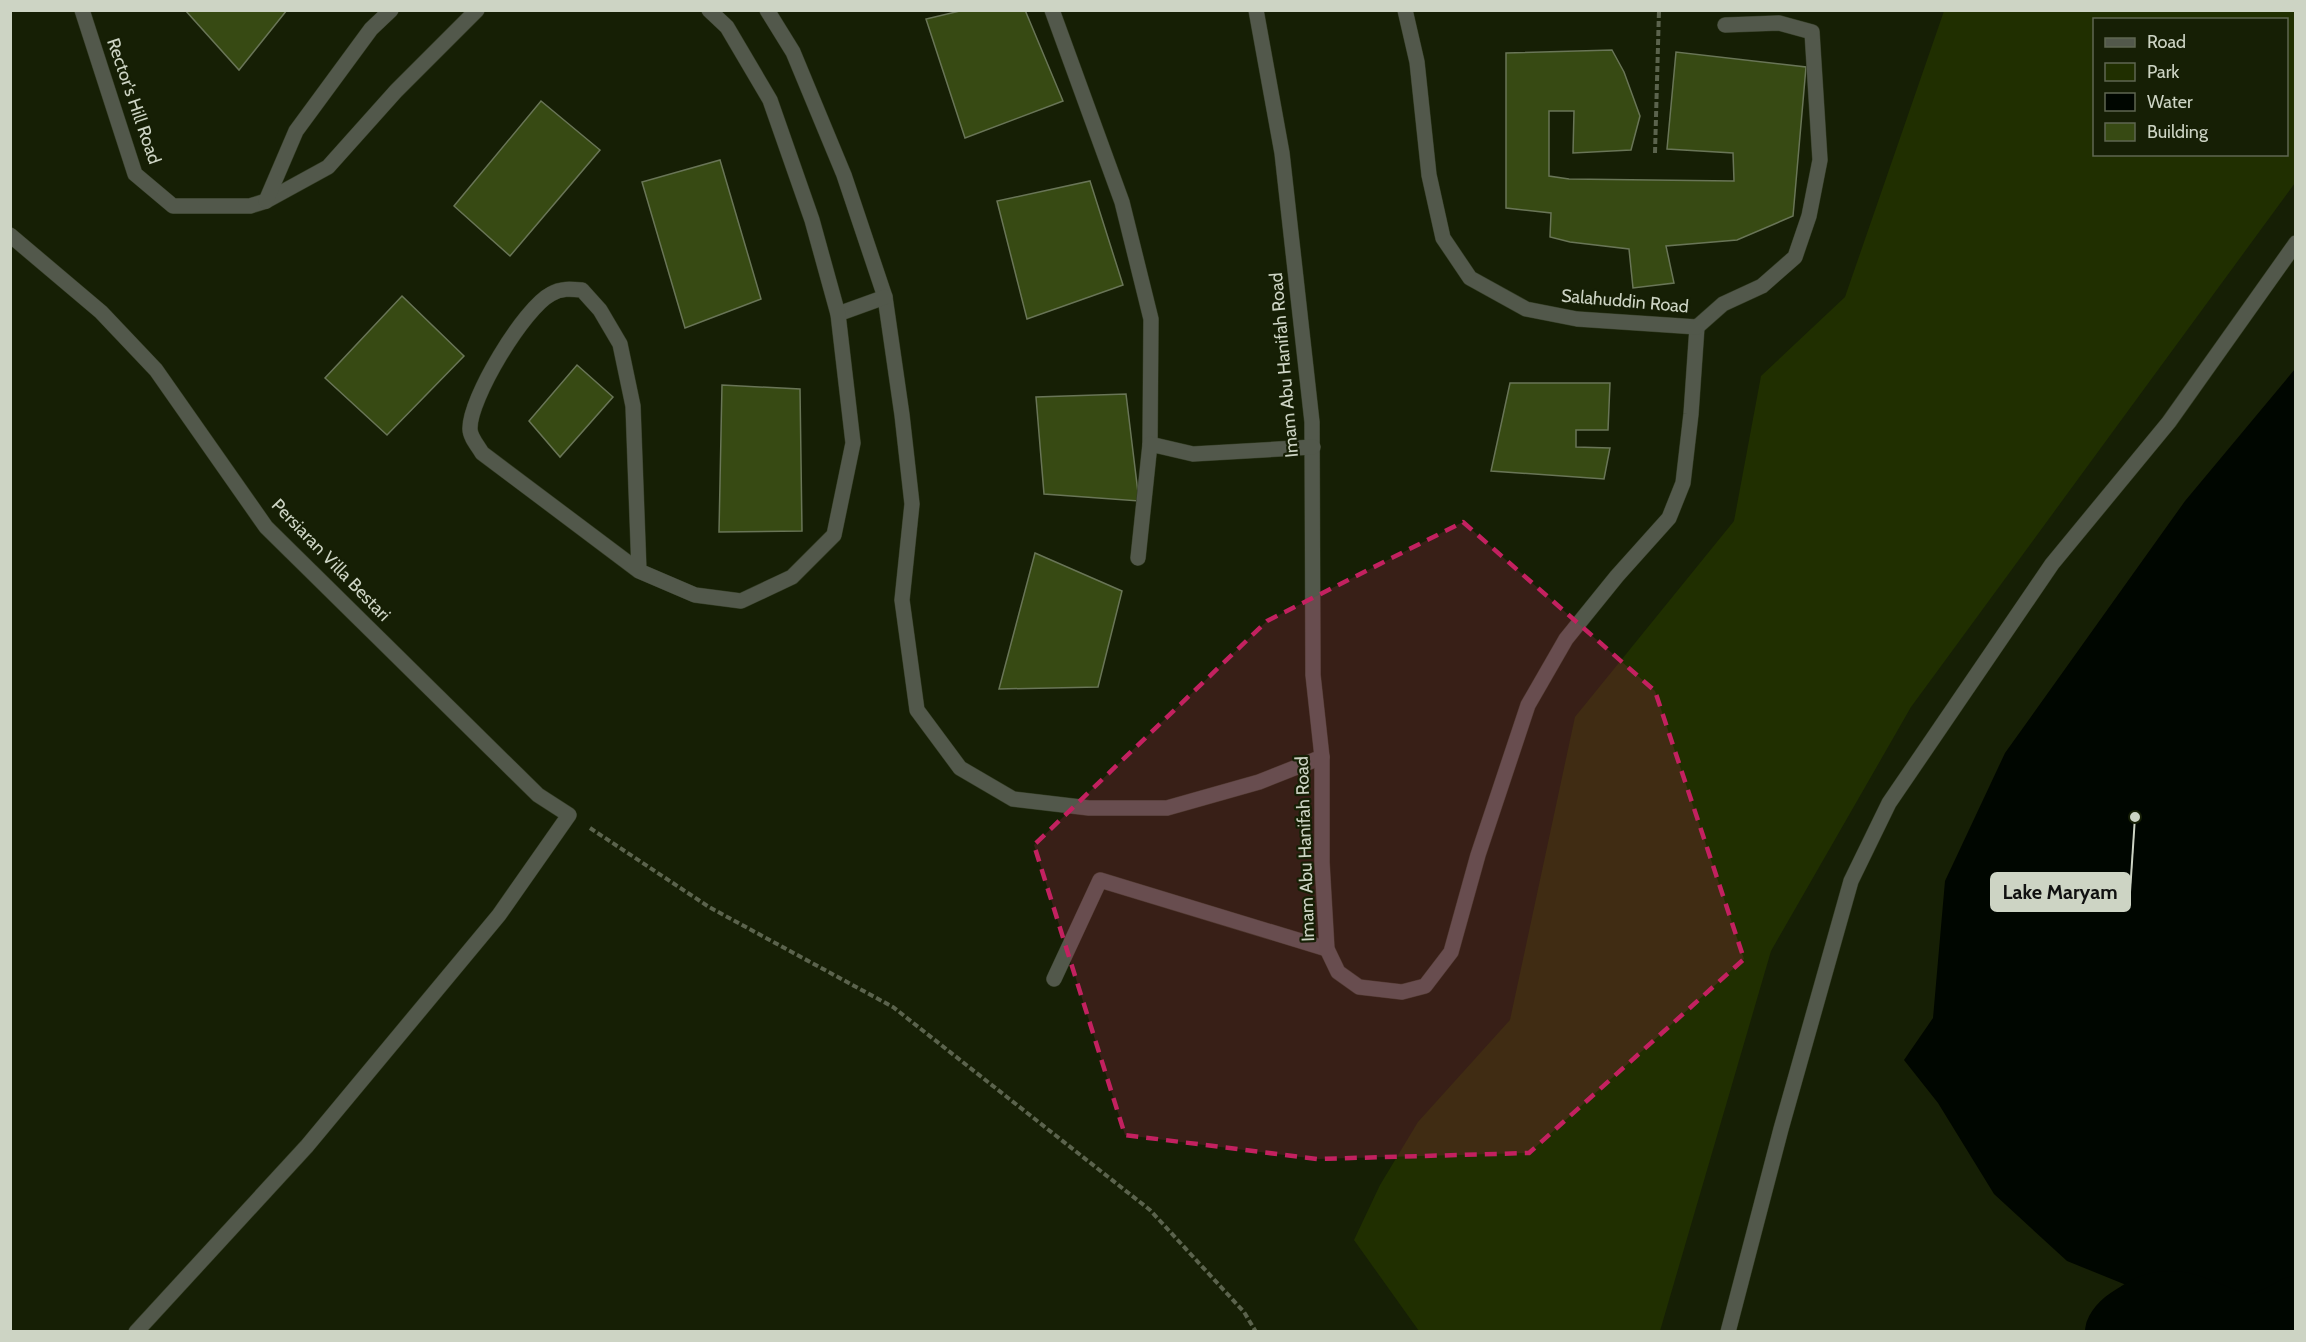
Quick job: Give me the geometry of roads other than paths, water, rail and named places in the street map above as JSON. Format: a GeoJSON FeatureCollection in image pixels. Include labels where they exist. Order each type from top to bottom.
{"type":"FeatureCollection","features":[{"type":"Feature","properties":{"kind":"street","name":"Rector's Hill Road"},"geometry":{"type":"LineString","coordinates":[[82,10],[135,174],[173,206],[250,206],[266,201],[328,167],[396,91],[477,10]]}},
{"type":"Feature","properties":{"kind":"street"},"geometry":{"type":"LineString","coordinates":[[266,201],[296,131],[371,29],[391,10]]}},
{"type":"Feature","properties":{"kind":"street"},"geometry":{"type":"LineString","coordinates":[[639,572],[633,405],[620,344],[600,310],[582,290],[568,288],[551,294],[536,306],[519,327],[480,391],[471,413],[470,431],[482,453],[639,572],[694,595],[741,601],[792,577],[834,535],[853,443],[838,314],[812,220],[770,100],[727,27],[709,10]]}},
{"type":"Feature","properties":{"kind":"street"},"geometry":{"type":"LineString","coordinates":[[767,10],[793,52],[844,175],[885,297],[912,504],[902,600],[917,710],[960,768],[1013,799],[1089,808],[1167,808],[1259,782],[1322,758]]}},
{"type":"Feature","properties":{"kind":"street"},"geometry":{"type":"LineString","coordinates":[[1052,10],[1122,202],[1151,319],[1150,444],[1138,558]]}},
{"type":"Feature","properties":{"kind":"street","name":"Imam Abu Hanifah Road"},"geometry":{"type":"LineString","coordinates":[[1256,10],[1281,153],[1313,447],[1313,675],[1322,758],[1322,862],[1327,949],[1338,972],[1359,987],[1402,992],[1425,986],[1451,952],[1478,855],[1528,705],[1566,639],[1617,576],[1669,518],[1683,483],[1691,414],[1697,327]]}},
{"type":"Feature","properties":{"kind":"street","name":"Salahuddin Road"},"geometry":{"type":"LineString","coordinates":[[1405,10],[1417,62],[1429,175],[1443,238],[1470,278],[1526,309],[1577,319],[1697,327],[1723,304],[1762,286],[1795,257],[1809,216],[1820,160],[1812,32],[1779,23],[1725,25]]}},
{"type":"Feature","properties":{"kind":"street","name":"Persiaran Villa Bestari"},"geometry":{"type":"LineString","coordinates":[[10,236],[101,312],[156,370],[267,527],[538,795],[569,815],[499,915],[307,1146],[136,1332]]}},
{"type":"Feature","properties":{"kind":"street"},"geometry":{"type":"LineString","coordinates":[[1728,1332],[1781,1129],[1851,881],[1889,803],[2052,564],[2169,422],[2295,243]]}},
{"type":"Feature","properties":{"kind":"street"},"geometry":{"type":"LineString","coordinates":[[838,314],[885,297]]}},
{"type":"Feature","properties":{"kind":"street"},"geometry":{"type":"LineString","coordinates":[[1150,444],[1193,454],[1313,447]]}},
{"type":"Feature","properties":{"kind":"street"},"geometry":{"type":"LineString","coordinates":[[1054,980],[1100,880],[1327,949]]}},
{"type":"Feature","properties":{"kind":"water"},"geometry":{"type":"Polygon","coordinates":[[[2295,369],[2295,1278],[2257,1307],[2232,1331],[2227,1331],[2151,1295],[2067,1261],[1994,1194],[1938,1103],[1904,1060],[1933,1018],[1945,881],[2005,753],[2185,501],[2295,369]]]}},
{"type":"Feature","properties":{"kind":"waterway"},"geometry":{"type":"LineString","coordinates":[[2118,1332],[2139,1314],[2166,1304],[2192,1308],[2244,1327],[2256,1327],[2271,1322],[2296,1309]]}},
{"type":"Feature","properties":{"kind":"place","name":"Lake Maryam"},"geometry":{"type":"Point","coordinates":[2135,817]}}]}
